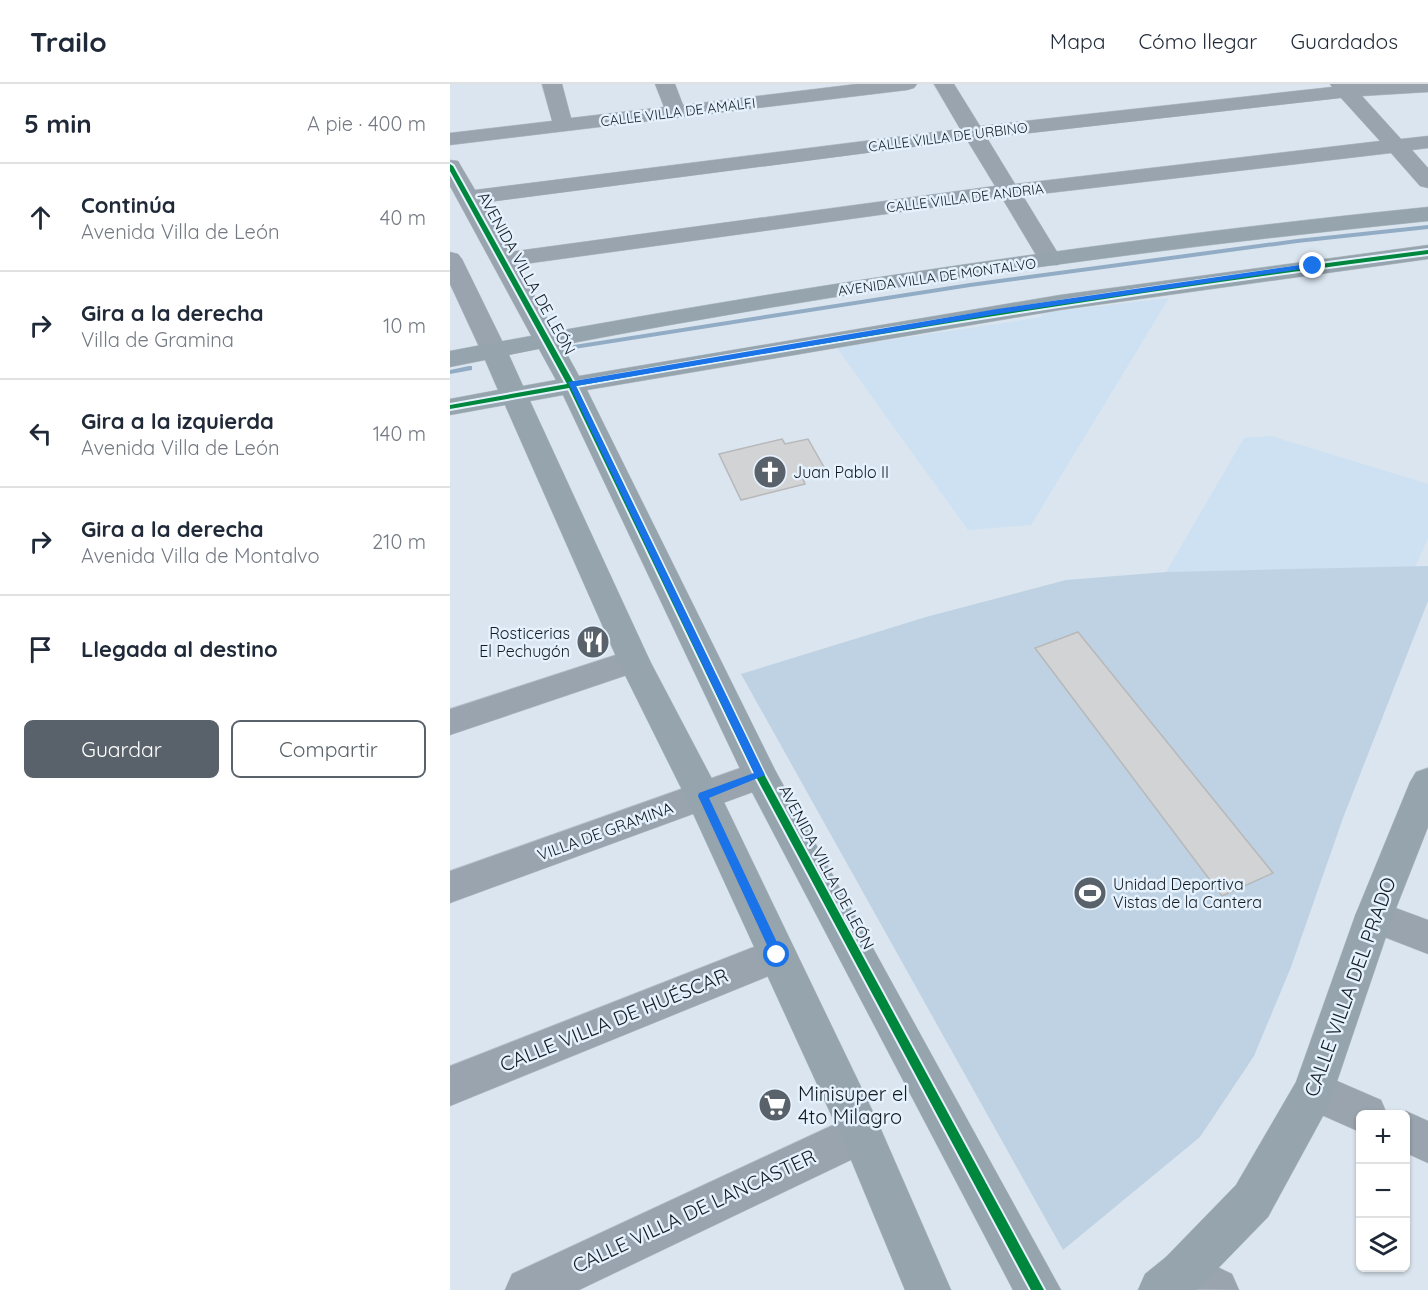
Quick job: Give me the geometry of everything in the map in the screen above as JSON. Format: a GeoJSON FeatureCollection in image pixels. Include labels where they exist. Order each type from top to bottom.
{"type":"FeatureCollection","features":[{"type":"Feature","properties":{"kind":"street"},"geometry":{"type":"LineString","coordinates":[[552,84],[563,125]]}},
{"type":"Feature","properties":{"kind":"street"},"geometry":{"type":"LineString","coordinates":[[665,84],[676,112]]}},
{"type":"Feature","properties":{"kind":"street","name":"CALLE VILLA DE AMALFI"},"geometry":{"type":"LineString","coordinates":[[450,140],[676,112],[787,91],[907,84]]}},
{"type":"Feature","properties":{"kind":"street"},"geometry":{"type":"LineString","coordinates":[[944,84],[1050,260]]}},
{"type":"Feature","properties":{"kind":"street","name":"CALLE VILLA DE URBINO"},"geometry":{"type":"LineString","coordinates":[[468,198],[1343,88],[1428,86]]}},
{"type":"Feature","properties":{"kind":"street"},"geometry":{"type":"LineString","coordinates":[[1343,88],[1428,181]]}},
{"type":"Feature","properties":{"kind":"street","name":"CALLE VILLA DE ANDRIA"},"geometry":{"type":"LineString","coordinates":[[502,260],[1008,191],[1395,144],[1428,142]]}},
{"type":"Feature","properties":{"kind":"street","name":"AVENIDA VILLA DE LEÓN"},"geometry":{"type":"LineString","coordinates":[[450,166],[571,384],[760,775],[1038,1290]]}},
{"type":"Feature","properties":{"kind":"street","name":"AVENIDA VILLA DE MONTALVO"},"geometry":{"type":"LineString","coordinates":[[450,359],[546,339],[951,273],[1289,228],[1428,214]]}},
{"type":"Feature","properties":{"kind":"street"},"geometry":{"type":"LineString","coordinates":[[450,407],[571,384],[997,312],[1313,266],[1428,252]]}},
{"type":"Feature","properties":{"kind":"street"},"geometry":{"type":"LineString","coordinates":[[452,268],[494,351],[634,661],[703,796],[861,1133],[928,1290]]}},
{"type":"Feature","properties":{"kind":"street"},"geometry":{"type":"LineString","coordinates":[[450,722],[634,661]]}},
{"type":"Feature","properties":{"kind":"street","name":"VILLA DE GRAMINA"},"geometry":{"type":"LineString","coordinates":[[450,887],[760,775]]}},
{"type":"Feature","properties":{"kind":"street","name":"CALLE VILLA DEL PRADO"},"geometry":{"type":"LineString","coordinates":[[1186,1284],[1252,1201],[1314,1091],[1374,916],[1428,782]]}},
{"type":"Feature","properties":{"kind":"street"},"geometry":{"type":"LineString","coordinates":[[1374,916],[1428,937]]}},
{"type":"Feature","properties":{"kind":"street","name":"CALLE VILLA DE HUÉSCAR"},"geometry":{"type":"LineString","coordinates":[[450,1086],[777,955]]}},
{"type":"Feature","properties":{"kind":"street"},"geometry":{"type":"LineString","coordinates":[[1314,1091],[1357,1110]]}},
{"type":"Feature","properties":{"kind":"street","name":"CALLE VILLA DE LANCASTER"},"geometry":{"type":"LineString","coordinates":[[528,1290],[861,1133]]}},
{"type":"Feature","properties":{"kind":"street"},"geometry":{"type":"LineString","coordinates":[[1410,1134],[1428,1142]]}},
{"type":"Feature","properties":{"kind":"shaded area"},"geometry":{"type":"Polygon","coordinates":[[[1169,298],[1031,525],[968,530],[837,348],[1042,317],[1041,313],[1169,298]]]}},
{"type":"Feature","properties":{"kind":"shaded area"},"geometry":{"type":"Polygon","coordinates":[[[1271,436],[1428,484],[1428,538],[1415,567],[1166,572],[1244,438],[1271,436]]]}},
{"type":"Feature","properties":{"kind":"shaded area","name":"Unidad Deportiva Vistas de la Cantera"},"geometry":{"type":"Polygon","coordinates":[[[1428,566],[1428,601],[1343,818],[1291,967],[1254,1056],[1200,1137],[1063,1250],[741,674],[926,617],[1066,580],[1166,572],[1428,566]]]}},
{"type":"Feature","properties":{"kind":"building","name":"Juan Pablo II"},"geometry":{"type":"Polygon","coordinates":[[[782,439],[785,444],[808,439],[825,469],[801,474],[805,484],[741,500],[719,454],[782,439]]]}},
{"type":"Feature","properties":{"kind":"building"},"geometry":{"type":"Polygon","coordinates":[[[1078,632],[1273,873],[1222,896],[1035,648],[1078,632]]]}},
{"type":"Feature","properties":{"kind":"waterway"},"geometry":{"type":"LineString","coordinates":[[574,347],[970,285],[1297,241],[1428,227]]}},
{"type":"Feature","properties":{"kind":"waterway"},"geometry":{"type":"LineString","coordinates":[[450,372],[469,368]]}},
{"type":"Feature","properties":{"kind":"cycle path"},"geometry":{"type":"LineString","coordinates":[[450,166],[571,384],[760,775],[1038,1290]]}},
{"type":"Feature","properties":{"kind":"cycle path"},"geometry":{"type":"LineString","coordinates":[[450,407],[938,322],[1183,284],[1428,252]]}},
{"type":"Feature","properties":{"kind":"place","name":"Juan Pablo II"},"geometry":{"type":"Point","coordinates":[770,472]}},
{"type":"Feature","properties":{"kind":"place","name":"Rosticerias El Pechugón"},"geometry":{"type":"Point","coordinates":[593,642]}},
{"type":"Feature","properties":{"kind":"place","name":"Unidad Deportiva Vistas de la Cantera"},"geometry":{"type":"Point","coordinates":[1090,893]}},
{"type":"Feature","properties":{"kind":"place","name":"Minisuper el 4to Milagro"},"geometry":{"type":"Point","coordinates":[775,1105]}},
{"type":"Feature","properties":{"kind":"route"},"geometry":{"type":"LineString","coordinates":[[777,955],[703,796],[760,775],[571,384],[997,312],[1313,266]]}}]}
